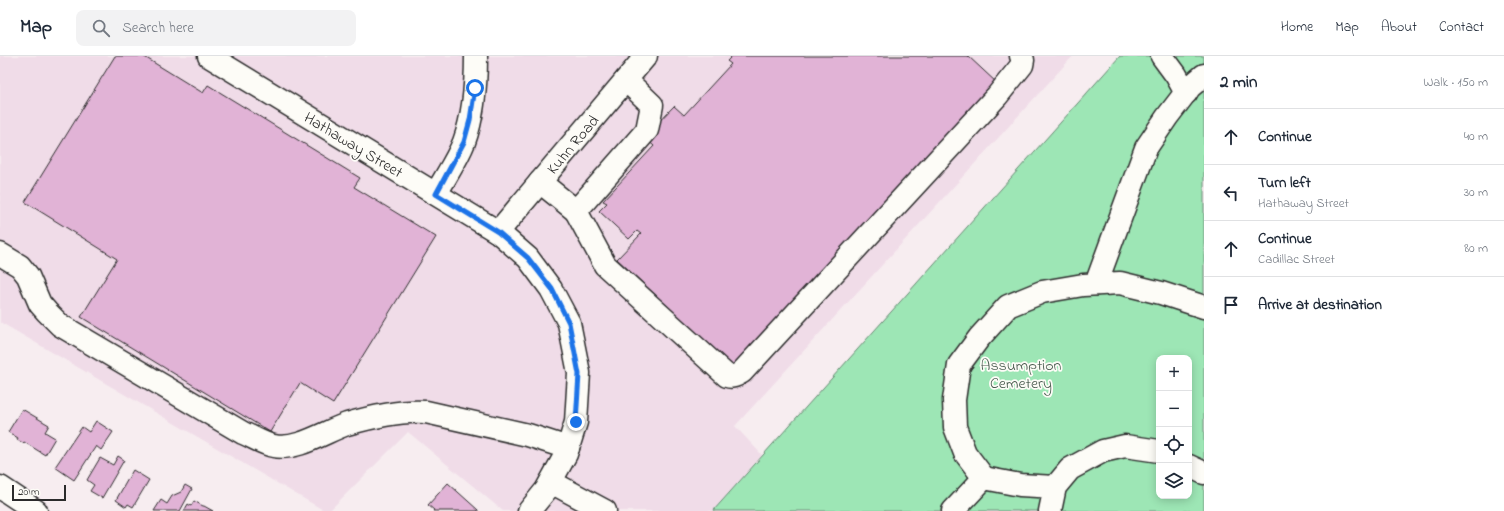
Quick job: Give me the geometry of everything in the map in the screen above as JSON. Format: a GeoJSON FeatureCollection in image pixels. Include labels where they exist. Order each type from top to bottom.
{"type":"FeatureCollection","features":[{"type":"Feature","properties":{"kind":"street","name":"Hathaway Street"},"geometry":{"type":"LineString","coordinates":[[209,56],[498,232],[528,258],[552,289],[569,323],[579,374],[576,422],[566,454],[546,490],[529,511]]}},
{"type":"Feature","properties":{"kind":"street"},"geometry":{"type":"LineString","coordinates":[[436,194],[464,142],[470,120],[475,88],[476,56]]}},
{"type":"Feature","properties":{"kind":"street","name":"Kuhn Road"},"geometry":{"type":"LineString","coordinates":[[498,232],[646,56]]}},
{"type":"Feature","properties":{"kind":"street"},"geometry":{"type":"LineString","coordinates":[[540,182],[576,211],[605,265],[726,376],[736,376],[742,372],[997,96],[1022,65],[1023,60],[1021,56]]}},
{"type":"Feature","properties":{"kind":"street"},"geometry":{"type":"LineString","coordinates":[[1162,56],[1186,92]]}},
{"type":"Feature","properties":{"kind":"street"},"geometry":{"type":"LineString","coordinates":[[1096,284],[1146,148],[1186,92],[1204,75]]}},
{"type":"Feature","properties":{"kind":"street"},"geometry":{"type":"LineString","coordinates":[[576,211],[647,130],[652,105],[626,80]]}},
{"type":"Feature","properties":{"kind":"street"},"geometry":{"type":"LineString","coordinates":[[0,254],[20,266],[28,276],[40,304],[60,325],[243,433],[275,446],[294,445],[347,424],[412,410],[528,435],[568,448]]}},
{"type":"Feature","properties":{"kind":"street"},"geometry":{"type":"LineString","coordinates":[[1055,487],[1020,485],[984,478],[965,453],[955,427],[954,400],[959,365],[979,338],[1008,306],[1042,292],[1082,285],[1120,283],[1161,293],[1204,307]]}},
{"type":"Feature","properties":{"kind":"street"},"geometry":{"type":"LineString","coordinates":[[1050,511],[1055,487],[1070,468],[1103,451],[1125,446],[1156,451]]}},
{"type":"Feature","properties":{"kind":"street"},"geometry":{"type":"LineString","coordinates":[[1192,467],[1204,473]]}},
{"type":"Feature","properties":{"kind":"street"},"geometry":{"type":"LineString","coordinates":[[953,511],[984,478]]}},
{"type":"Feature","properties":{"kind":"street"},"geometry":{"type":"LineString","coordinates":[[551,482],[606,511]]}},
{"type":"Feature","properties":{"kind":"street"},"geometry":{"type":"LineString","coordinates":[[0,487],[36,511]]}},
{"type":"Feature","properties":{"kind":"shaded area"},"geometry":{"type":"Polygon","coordinates":[[[0,56],[1073,56],[735,426],[762,455],[713,511],[503,511],[408,432],[329,511],[325,511],[0,322],[0,56]]]}},
{"type":"Feature","properties":{"kind":"green space","name":"Assumption Cemetery"},"geometry":{"type":"Polygon","coordinates":[[[1120,56],[1204,56],[1204,511],[713,511],[1120,56]]]}},
{"type":"Feature","properties":{"kind":"building"},"geometry":{"type":"Polygon","coordinates":[[[115,56],[143,56],[203,93],[208,85],[360,178],[354,187],[436,237],[333,404],[300,383],[270,432],[81,317],[117,259],[25,202],[115,56]]]}},
{"type":"Feature","properties":{"kind":"building"},"geometry":{"type":"Polygon","coordinates":[[[732,56],[968,56],[997,83],[733,367],[617,259],[641,234],[637,231],[629,239],[599,211],[607,203],[603,201],[654,146],[644,137],[674,106],[684,115],[731,64],[727,61],[732,56]]]}},
{"type":"Feature","properties":{"kind":"building"},"geometry":{"type":"Polygon","coordinates":[[[22,409],[49,425],[45,432],[55,438],[45,455],[24,442],[23,443],[17,440],[18,438],[8,432],[22,409]]]}},
{"type":"Feature","properties":{"kind":"building"},"geometry":{"type":"Polygon","coordinates":[[[96,421],[113,432],[101,450],[96,446],[74,480],[55,467],[82,427],[89,432],[96,421]]]}},
{"type":"Feature","properties":{"kind":"building"},"geometry":{"type":"Polygon","coordinates":[[[118,456],[124,460],[102,498],[90,491],[94,485],[87,480],[100,458],[113,465],[118,456]]]}},
{"type":"Feature","properties":{"kind":"building"},"geometry":{"type":"Polygon","coordinates":[[[133,470],[149,480],[133,507],[128,504],[126,507],[116,500],[133,470]]]}},
{"type":"Feature","properties":{"kind":"building"},"geometry":{"type":"Polygon","coordinates":[[[448,483],[478,511],[433,511],[434,510],[428,505],[448,483]]]}},
{"type":"Feature","properties":{"kind":"building"},"geometry":{"type":"Polygon","coordinates":[[[185,485],[192,489],[180,511],[154,511],[161,500],[167,504],[172,496],[181,492],[185,485]]]}},
{"type":"Feature","properties":{"kind":"building"},"geometry":{"type":"Polygon","coordinates":[[[194,501],[213,511],[184,511],[188,504],[191,506],[194,501]]]}},
{"type":"Feature","properties":{"kind":"route"},"geometry":{"type":"LineString","coordinates":[[475,88],[470,120],[464,142],[436,194],[498,232],[528,258],[552,289],[569,323],[579,374],[576,422]]}}]}
